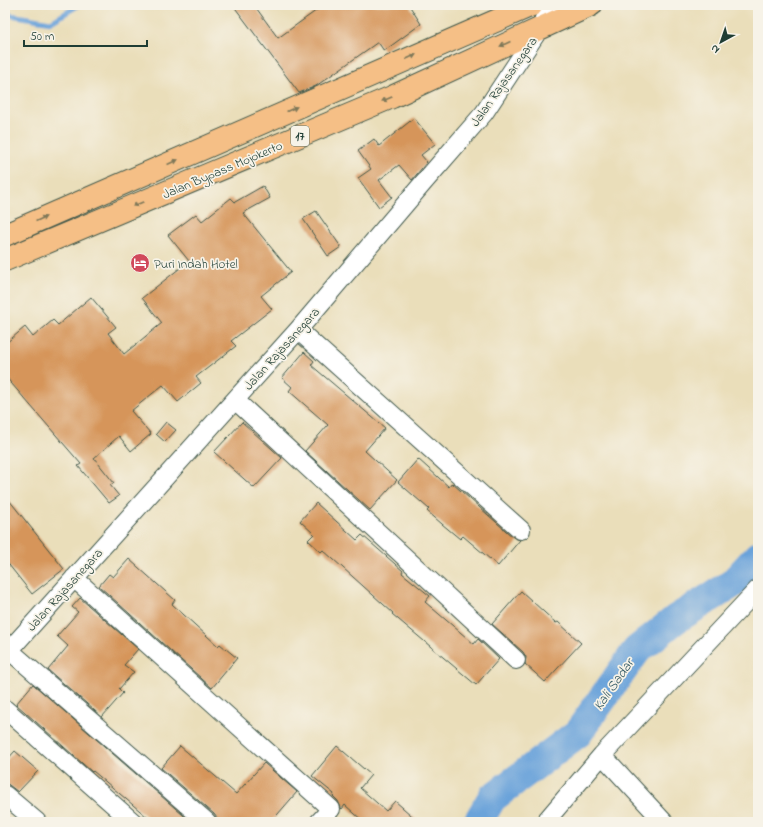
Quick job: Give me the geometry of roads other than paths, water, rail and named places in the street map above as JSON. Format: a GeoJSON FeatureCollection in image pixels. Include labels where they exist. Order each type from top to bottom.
{"type":"FeatureCollection","features":[{"type":"Feature","properties":{"kind":"highway","name":"Jalan Bypass Mojokerto"},"geometry":{"type":"LineString","coordinates":[[5,235],[532,5]]}},
{"type":"Feature","properties":{"kind":"highway","name":"Jalan Bypass Mojokerto"},"geometry":{"type":"LineString","coordinates":[[5,260],[392,97],[591,5]]}},
{"type":"Feature","properties":{"kind":"street","name":"Jalan Rajasanegara"},"geometry":{"type":"LineString","coordinates":[[8,648],[74,578],[298,330],[484,113],[540,28],[550,5]]}},
{"type":"Feature","properties":{"kind":"street"},"geometry":{"type":"LineString","coordinates":[[298,330],[521,530]]}},
{"type":"Feature","properties":{"kind":"street"},"geometry":{"type":"LineString","coordinates":[[235,400],[516,660]]}},
{"type":"Feature","properties":{"kind":"street"},"geometry":{"type":"LineString","coordinates":[[74,578],[331,809],[320,822]]}},
{"type":"Feature","properties":{"kind":"street"},"geometry":{"type":"LineString","coordinates":[[545,822],[602,755],[758,589]]}},
{"type":"Feature","properties":{"kind":"street"},"geometry":{"type":"LineString","coordinates":[[8,648],[206,822]]}},
{"type":"Feature","properties":{"kind":"street"},"geometry":{"type":"LineString","coordinates":[[5,709],[133,822]]}},
{"type":"Feature","properties":{"kind":"street"},"geometry":{"type":"LineString","coordinates":[[602,755],[664,822]]}},
{"type":"Feature","properties":{"kind":"street"},"geometry":{"type":"LineString","coordinates":[[5,795],[37,822]]}},
{"type":"Feature","properties":{"kind":"waterway"},"geometry":{"type":"LineString","coordinates":[[5,14],[51,22],[79,5]]}},
{"type":"Feature","properties":{"kind":"waterway","name":"Kali Sadar"},"geometry":{"type":"LineString","coordinates":[[478,822],[492,798],[578,733],[637,650],[676,619],[732,584],[758,556]]}},
{"type":"Feature","properties":{"kind":"place","name":"Puri Indah Hotel"},"geometry":{"type":"Point","coordinates":[140,263]}}]}
